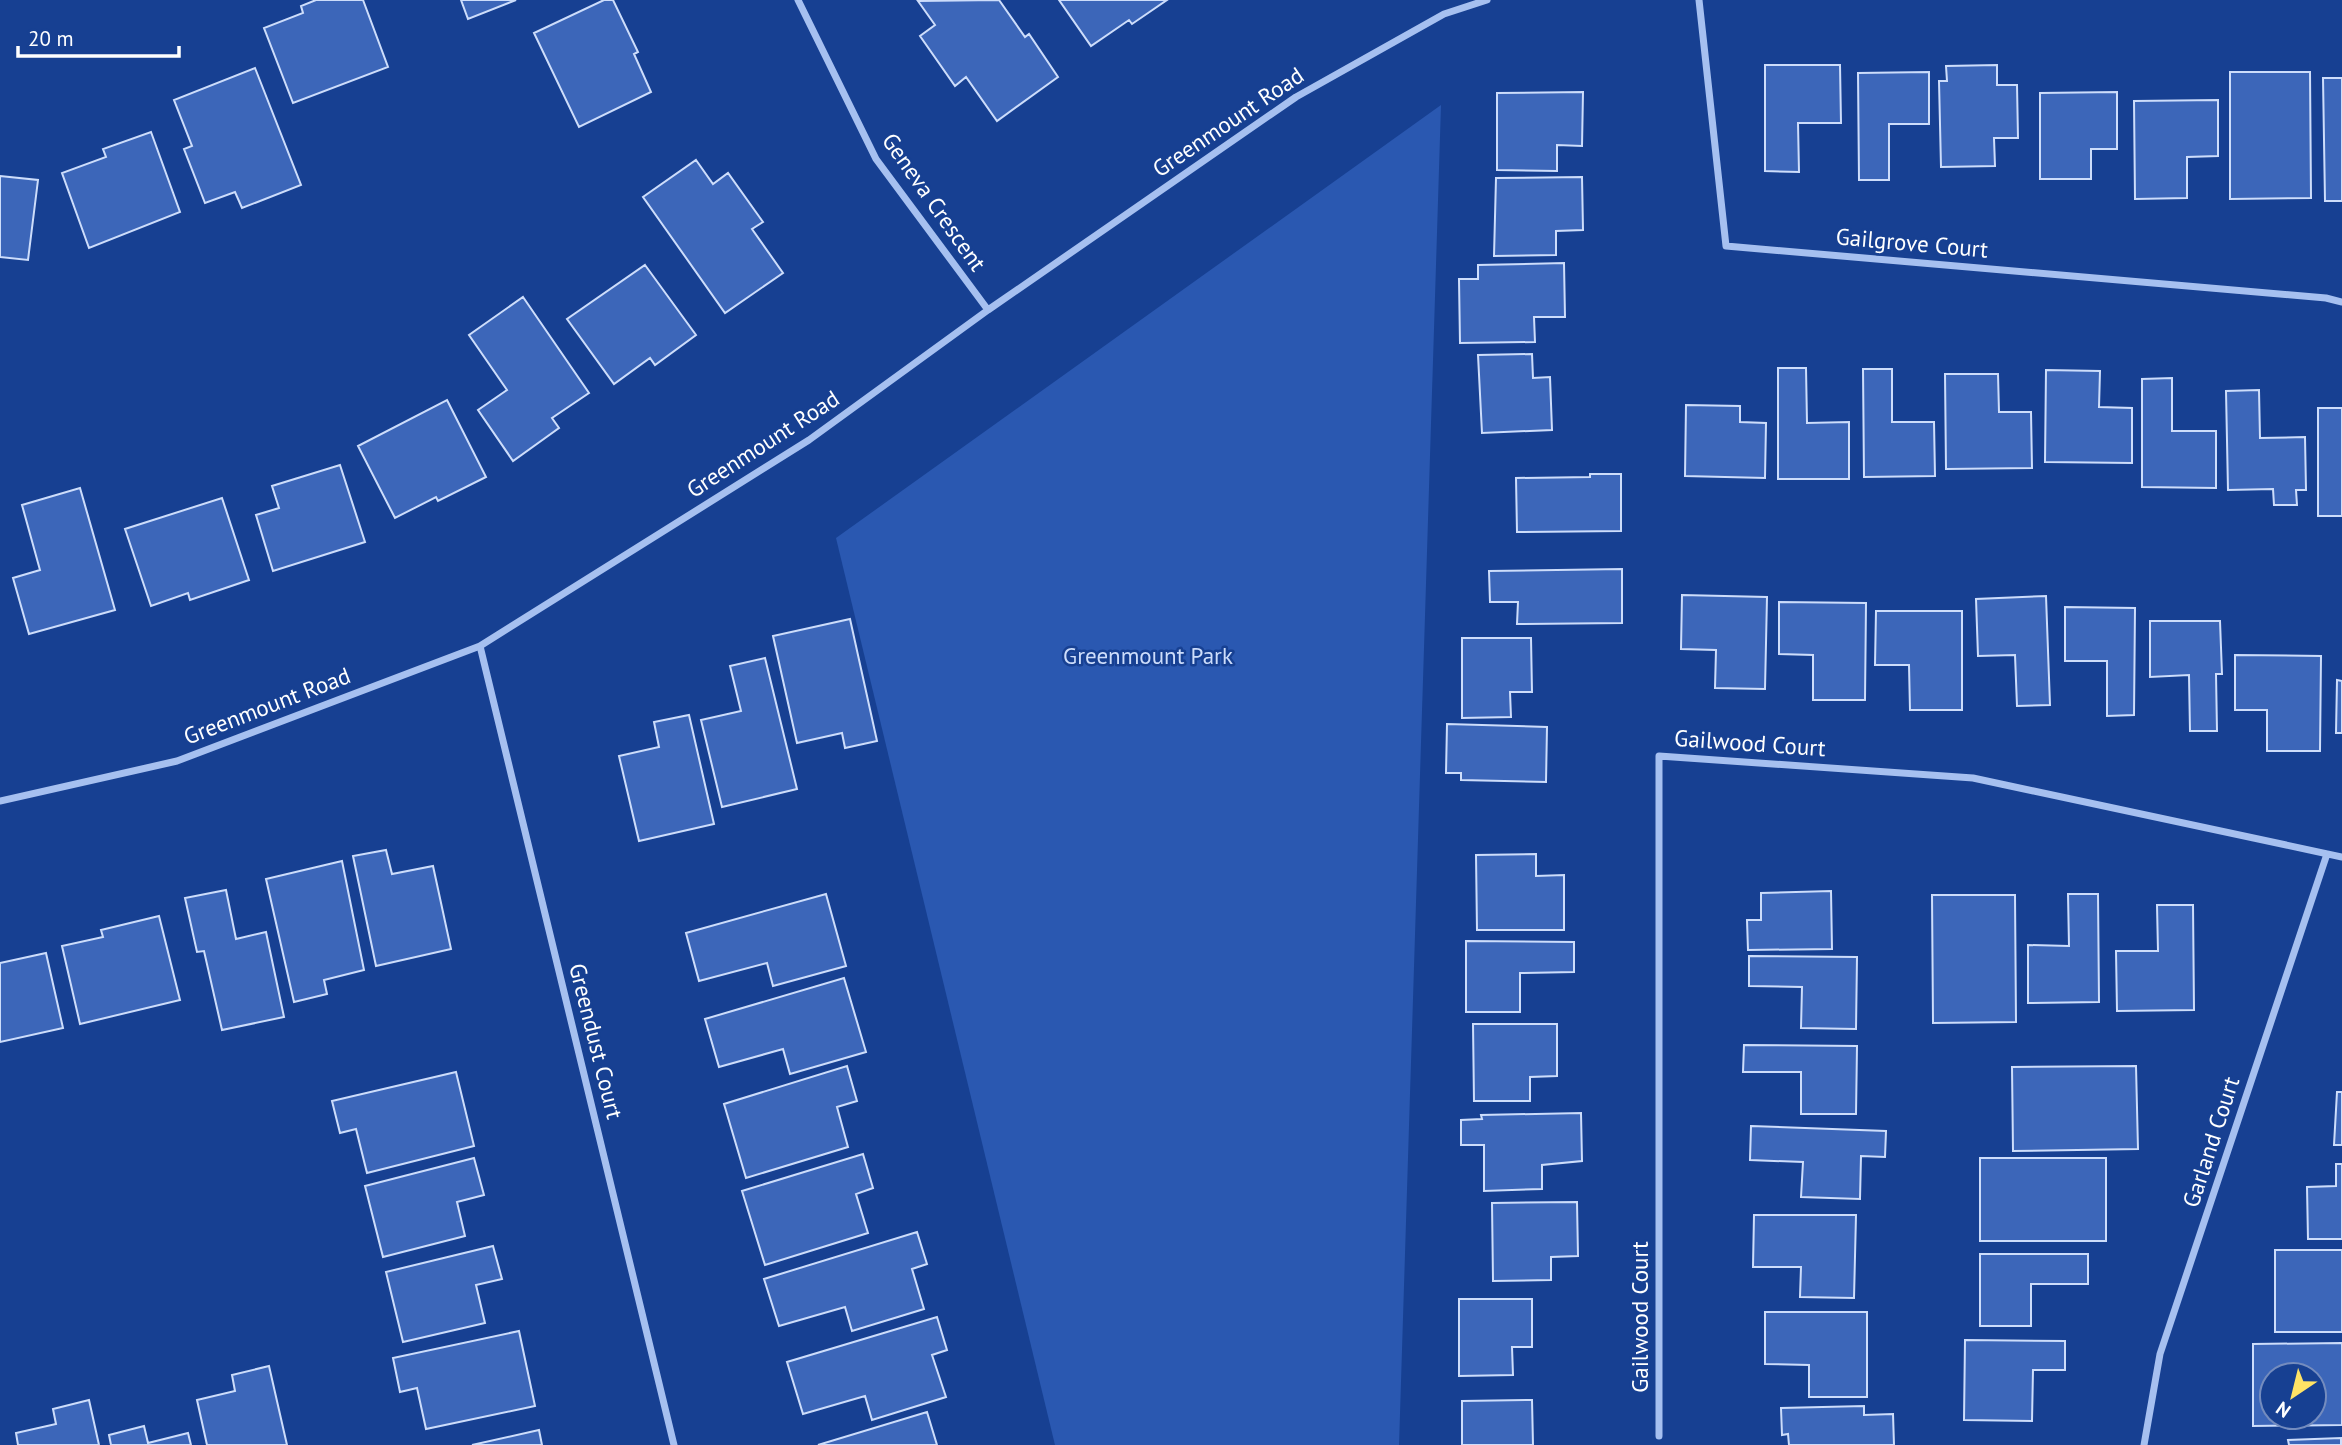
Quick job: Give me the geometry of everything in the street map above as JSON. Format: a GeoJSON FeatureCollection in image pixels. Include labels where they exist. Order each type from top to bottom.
{"type":"FeatureCollection","features":[{"type":"Feature","properties":{"kind":"street","name":"Geneva Crescent"},"geometry":{"type":"LineString","coordinates":[[798,0],[876,159],[988,310]]}},
{"type":"Feature","properties":{"kind":"street","name":"Greenmount Road"},"geometry":{"type":"LineString","coordinates":[[0,801],[177,761],[480,646],[809,440],[988,310],[1296,97],[1444,14],[1487,0]]}},
{"type":"Feature","properties":{"kind":"street","name":"Gailgrove Court"},"geometry":{"type":"LineString","coordinates":[[1699,0],[1726,246],[2326,298],[2342,302]]}},
{"type":"Feature","properties":{"kind":"street","name":"Greendust Court"},"geometry":{"type":"LineString","coordinates":[[480,646],[674,1445]]}},
{"type":"Feature","properties":{"kind":"street","name":"Gailwood Court"},"geometry":{"type":"LineString","coordinates":[[1659,1436],[1659,756],[1973,778],[2342,857]]}},
{"type":"Feature","properties":{"kind":"street","name":"Garland Court"},"geometry":{"type":"LineString","coordinates":[[2144,1445],[2160,1354],[2327,854]]}},
{"type":"Feature","properties":{"kind":"green space","name":"Greenmount Park"},"geometry":{"type":"Polygon","coordinates":[[[1441,105],[1399,1445],[1055,1445],[836,538],[1441,105]]]}},
{"type":"Feature","properties":{"kind":"building"},"geometry":{"type":"Polygon","coordinates":[[[316,0],[363,0],[388,67],[293,103],[264,28],[303,13],[301,6],[316,0]]]}},
{"type":"Feature","properties":{"kind":"building"},"geometry":{"type":"Polygon","coordinates":[[[461,0],[516,0],[468,19],[461,0]]]}},
{"type":"Feature","properties":{"kind":"building"},"geometry":{"type":"Polygon","coordinates":[[[604,0],[613,0],[638,52],[634,54],[651,92],[579,127],[534,33],[604,0]]]}},
{"type":"Feature","properties":{"kind":"building"},"geometry":{"type":"Polygon","coordinates":[[[999,0],[1025,37],[1029,34],[1058,77],[997,121],[966,77],[955,86],[920,36],[935,25],[918,1],[999,0]]]}},
{"type":"Feature","properties":{"kind":"building"},"geometry":{"type":"Polygon","coordinates":[[[1059,0],[1167,0],[1132,24],[1129,20],[1091,46],[1059,0]]]}},
{"type":"Feature","properties":{"kind":"building"},"geometry":{"type":"Polygon","coordinates":[[[1765,65],[1840,65],[1841,123],[1798,123],[1799,172],[1765,171],[1765,65]]]}},
{"type":"Feature","properties":{"kind":"building"},"geometry":{"type":"Polygon","coordinates":[[[1997,65],[1997,85],[2017,85],[2018,138],[1994,138],[1995,166],[1941,167],[1939,81],[1947,81],[1946,66],[1997,65]]]}},
{"type":"Feature","properties":{"kind":"building"},"geometry":{"type":"Polygon","coordinates":[[[255,68],[301,185],[242,208],[235,192],[205,203],[184,149],[192,146],[174,100],[255,68]]]}},
{"type":"Feature","properties":{"kind":"building"},"geometry":{"type":"Polygon","coordinates":[[[1929,72],[1929,124],[1889,124],[1889,180],[1859,180],[1858,73],[1929,72]]]}},
{"type":"Feature","properties":{"kind":"building"},"geometry":{"type":"Polygon","coordinates":[[[2230,72],[2310,72],[2311,198],[2230,199],[2230,72]]]}},
{"type":"Feature","properties":{"kind":"building"},"geometry":{"type":"Polygon","coordinates":[[[2323,78],[2342,78],[2342,201],[2325,201],[2323,78]]]}},
{"type":"Feature","properties":{"kind":"building"},"geometry":{"type":"Polygon","coordinates":[[[1583,92],[1582,146],[1557,145],[1557,171],[1497,170],[1497,93],[1583,92]]]}},
{"type":"Feature","properties":{"kind":"building"},"geometry":{"type":"Polygon","coordinates":[[[2117,92],[2117,149],[2091,149],[2091,179],[2040,179],[2040,93],[2117,92]]]}},
{"type":"Feature","properties":{"kind":"building"},"geometry":{"type":"Polygon","coordinates":[[[2218,100],[2218,156],[2187,157],[2187,198],[2135,199],[2134,101],[2218,100]]]}},
{"type":"Feature","properties":{"kind":"building"},"geometry":{"type":"Polygon","coordinates":[[[151,132],[180,212],[89,248],[62,173],[106,157],[103,149],[151,132]]]}},
{"type":"Feature","properties":{"kind":"building"},"geometry":{"type":"Polygon","coordinates":[[[696,160],[713,184],[728,173],[763,222],[752,229],[783,273],[725,313],[643,197],[696,160]]]}},
{"type":"Feature","properties":{"kind":"building"},"geometry":{"type":"Polygon","coordinates":[[[0,176],[38,180],[28,260],[0,257],[0,176]]]}},
{"type":"Feature","properties":{"kind":"building"},"geometry":{"type":"Polygon","coordinates":[[[1582,177],[1583,230],[1556,231],[1556,255],[1494,256],[1496,178],[1582,177]]]}},
{"type":"Feature","properties":{"kind":"building"},"geometry":{"type":"Polygon","coordinates":[[[1564,263],[1565,317],[1534,317],[1535,342],[1460,343],[1459,279],[1478,279],[1478,265],[1564,263]]]}},
{"type":"Feature","properties":{"kind":"building"},"geometry":{"type":"Polygon","coordinates":[[[645,265],[696,335],[655,365],[650,358],[614,384],[567,319],[645,265]]]}},
{"type":"Feature","properties":{"kind":"building"},"geometry":{"type":"Polygon","coordinates":[[[523,297],[589,393],[552,418],[559,428],[513,461],[478,410],[507,390],[469,335],[523,297]]]}},
{"type":"Feature","properties":{"kind":"building"},"geometry":{"type":"Polygon","coordinates":[[[1532,354],[1533,378],[1550,377],[1552,430],[1482,433],[1478,355],[1532,354]]]}},
{"type":"Feature","properties":{"kind":"building"},"geometry":{"type":"Polygon","coordinates":[[[1778,368],[1806,368],[1807,423],[1849,422],[1849,479],[1778,479],[1778,368]]]}},
{"type":"Feature","properties":{"kind":"building"},"geometry":{"type":"Polygon","coordinates":[[[1863,369],[1892,369],[1892,422],[1934,422],[1935,476],[1864,477],[1863,369]]]}},
{"type":"Feature","properties":{"kind":"building"},"geometry":{"type":"Polygon","coordinates":[[[2046,370],[2100,371],[2099,407],[2132,408],[2132,463],[2045,462],[2046,370]]]}},
{"type":"Feature","properties":{"kind":"building"},"geometry":{"type":"Polygon","coordinates":[[[1945,374],[1998,374],[1999,412],[2031,412],[2032,468],[1946,469],[1945,374]]]}},
{"type":"Feature","properties":{"kind":"building"},"geometry":{"type":"Polygon","coordinates":[[[2172,378],[2172,431],[2216,431],[2216,488],[2142,487],[2142,379],[2172,378]]]}},
{"type":"Feature","properties":{"kind":"building"},"geometry":{"type":"Polygon","coordinates":[[[2259,390],[2260,438],[2305,437],[2306,490],[2296,490],[2297,505],[2274,505],[2273,489],[2228,490],[2226,391],[2259,390]]]}},
{"type":"Feature","properties":{"kind":"building"},"geometry":{"type":"Polygon","coordinates":[[[447,400],[486,477],[438,501],[436,497],[395,518],[358,446],[447,400]]]}},
{"type":"Feature","properties":{"kind":"building"},"geometry":{"type":"Polygon","coordinates":[[[1686,405],[1740,406],[1740,422],[1766,423],[1765,478],[1685,476],[1686,405]]]}},
{"type":"Feature","properties":{"kind":"building"},"geometry":{"type":"Polygon","coordinates":[[[2318,408],[2342,408],[2342,516],[2318,516],[2318,408]]]}},
{"type":"Feature","properties":{"kind":"building"},"geometry":{"type":"Polygon","coordinates":[[[340,465],[365,542],[273,571],[256,515],[279,508],[272,486],[340,465]]]}},
{"type":"Feature","properties":{"kind":"building"},"geometry":{"type":"Polygon","coordinates":[[[1590,474],[1621,474],[1621,531],[1517,532],[1516,478],[1590,477],[1590,474]]]}},
{"type":"Feature","properties":{"kind":"building"},"geometry":{"type":"Polygon","coordinates":[[[80,488],[115,610],[29,634],[13,578],[40,570],[22,505],[80,488]]]}},
{"type":"Feature","properties":{"kind":"building"},"geometry":{"type":"Polygon","coordinates":[[[222,498],[249,580],[190,600],[188,593],[151,606],[125,529],[222,498]]]}},
{"type":"Feature","properties":{"kind":"building"},"geometry":{"type":"Polygon","coordinates":[[[1622,569],[1622,623],[1517,624],[1518,602],[1490,602],[1489,571],[1622,569]]]}},
{"type":"Feature","properties":{"kind":"building"},"geometry":{"type":"Polygon","coordinates":[[[1682,595],[1767,597],[1765,689],[1715,688],[1716,650],[1681,649],[1682,595]]]}},
{"type":"Feature","properties":{"kind":"building"},"geometry":{"type":"Polygon","coordinates":[[[2046,596],[2050,705],[2017,706],[2015,655],[1978,656],[1976,599],[2046,596]]]}},
{"type":"Feature","properties":{"kind":"building"},"geometry":{"type":"Polygon","coordinates":[[[1779,602],[1866,603],[1865,700],[1813,700],[1813,655],[1779,654],[1779,602]]]}},
{"type":"Feature","properties":{"kind":"building"},"geometry":{"type":"Polygon","coordinates":[[[2065,607],[2135,608],[2134,715],[2107,716],[2107,661],[2065,661],[2065,607]]]}},
{"type":"Feature","properties":{"kind":"building"},"geometry":{"type":"Polygon","coordinates":[[[1876,611],[1962,611],[1962,710],[1910,710],[1909,665],[1875,665],[1876,611]]]}},
{"type":"Feature","properties":{"kind":"building"},"geometry":{"type":"Polygon","coordinates":[[[850,619],[877,741],[845,748],[842,733],[797,743],[773,636],[850,619]]]}},
{"type":"Feature","properties":{"kind":"building"},"geometry":{"type":"Polygon","coordinates":[[[2150,621],[2220,621],[2222,674],[2216,674],[2217,731],[2190,731],[2189,675],[2150,677],[2150,621]]]}},
{"type":"Feature","properties":{"kind":"building"},"geometry":{"type":"Polygon","coordinates":[[[1462,638],[1531,638],[1532,692],[1510,692],[1511,717],[1462,718],[1462,638]]]}},
{"type":"Feature","properties":{"kind":"building"},"geometry":{"type":"Polygon","coordinates":[[[2235,655],[2321,656],[2320,751],[2267,751],[2267,710],[2235,710],[2235,655]]]}},
{"type":"Feature","properties":{"kind":"building"},"geometry":{"type":"Polygon","coordinates":[[[765,658],[797,789],[722,807],[701,720],[741,711],[730,666],[765,658]]]}},
{"type":"Feature","properties":{"kind":"building"},"geometry":{"type":"Polygon","coordinates":[[[2337,680],[2342,681],[2342,733],[2336,733],[2337,680]]]}},
{"type":"Feature","properties":{"kind":"building"},"geometry":{"type":"Polygon","coordinates":[[[689,715],[714,824],[639,841],[619,756],[659,747],[654,722],[689,715]]]}},
{"type":"Feature","properties":{"kind":"building"},"geometry":{"type":"Polygon","coordinates":[[[1447,724],[1547,727],[1546,782],[1461,780],[1461,773],[1446,773],[1447,724]]]}},
{"type":"Feature","properties":{"kind":"building"},"geometry":{"type":"Polygon","coordinates":[[[386,850],[392,874],[433,866],[451,949],[376,966],[353,856],[386,850]]]}},
{"type":"Feature","properties":{"kind":"building"},"geometry":{"type":"Polygon","coordinates":[[[1536,854],[1536,876],[1564,875],[1564,930],[1477,930],[1476,855],[1536,854]]]}},
{"type":"Feature","properties":{"kind":"building"},"geometry":{"type":"Polygon","coordinates":[[[342,861],[364,970],[324,980],[327,994],[294,1002],[266,879],[342,861]]]}},
{"type":"Feature","properties":{"kind":"building"},"geometry":{"type":"Polygon","coordinates":[[[226,890],[236,939],[266,932],[284,1017],[222,1030],[204,951],[197,952],[185,898],[226,890]]]}},
{"type":"Feature","properties":{"kind":"building"},"geometry":{"type":"Polygon","coordinates":[[[1831,891],[1832,949],[1748,950],[1747,920],[1761,920],[1761,893],[1831,891]]]}},
{"type":"Feature","properties":{"kind":"building"},"geometry":{"type":"Polygon","coordinates":[[[826,894],[846,966],[773,986],[767,963],[699,981],[686,933],[826,894]]]}},
{"type":"Feature","properties":{"kind":"building"},"geometry":{"type":"Polygon","coordinates":[[[2068,894],[2098,894],[2099,1002],[2028,1003],[2028,945],[2069,946],[2068,894]]]}},
{"type":"Feature","properties":{"kind":"building"},"geometry":{"type":"Polygon","coordinates":[[[1932,895],[2015,895],[2016,1022],[1933,1023],[1932,895]]]}},
{"type":"Feature","properties":{"kind":"building"},"geometry":{"type":"Polygon","coordinates":[[[2157,905],[2193,905],[2194,1010],[2117,1011],[2116,951],[2158,951],[2157,905]]]}},
{"type":"Feature","properties":{"kind":"building"},"geometry":{"type":"Polygon","coordinates":[[[159,916],[180,1000],[80,1024],[62,946],[103,937],[101,930],[159,916]]]}},
{"type":"Feature","properties":{"kind":"building"},"geometry":{"type":"Polygon","coordinates":[[[1466,941],[1574,942],[1574,972],[1520,973],[1520,1012],[1466,1012],[1466,941]]]}},
{"type":"Feature","properties":{"kind":"building"},"geometry":{"type":"Polygon","coordinates":[[[46,953],[63,1028],[0,1042],[0,963],[46,953]]]}},
{"type":"Feature","properties":{"kind":"building"},"geometry":{"type":"Polygon","coordinates":[[[1749,956],[1857,957],[1856,1029],[1801,1028],[1802,987],[1749,986],[1749,956]]]}},
{"type":"Feature","properties":{"kind":"building"},"geometry":{"type":"Polygon","coordinates":[[[844,978],[866,1052],[790,1074],[783,1049],[719,1067],[705,1019],[844,978]]]}},
{"type":"Feature","properties":{"kind":"building"},"geometry":{"type":"Polygon","coordinates":[[[1473,1024],[1557,1024],[1557,1076],[1530,1077],[1530,1101],[1474,1101],[1473,1024]]]}},
{"type":"Feature","properties":{"kind":"building"},"geometry":{"type":"Polygon","coordinates":[[[1744,1045],[1857,1046],[1856,1114],[1801,1114],[1801,1072],[1743,1072],[1744,1045]]]}},
{"type":"Feature","properties":{"kind":"building"},"geometry":{"type":"Polygon","coordinates":[[[847,1066],[857,1101],[837,1107],[848,1147],[746,1178],[724,1104],[847,1066]]]}},
{"type":"Feature","properties":{"kind":"building"},"geometry":{"type":"Polygon","coordinates":[[[2136,1066],[2138,1149],[2013,1151],[2012,1067],[2136,1066]]]}},
{"type":"Feature","properties":{"kind":"building"},"geometry":{"type":"Polygon","coordinates":[[[456,1072],[474,1146],[367,1173],[356,1129],[340,1133],[332,1101],[456,1072]]]}},
{"type":"Feature","properties":{"kind":"building"},"geometry":{"type":"Polygon","coordinates":[[[2337,1092],[2342,1092],[2342,1145],[2334,1145],[2337,1092]]]}},
{"type":"Feature","properties":{"kind":"building"},"geometry":{"type":"Polygon","coordinates":[[[1581,1113],[1582,1161],[1542,1165],[1542,1189],[1484,1191],[1484,1145],[1461,1145],[1461,1120],[1482,1119],[1481,1115],[1581,1113]]]}},
{"type":"Feature","properties":{"kind":"building"},"geometry":{"type":"Polygon","coordinates":[[[1751,1126],[1886,1131],[1885,1157],[1861,1156],[1860,1199],[1801,1197],[1803,1162],[1750,1160],[1751,1126]]]}},
{"type":"Feature","properties":{"kind":"building"},"geometry":{"type":"Polygon","coordinates":[[[863,1154],[873,1188],[856,1194],[868,1233],[765,1265],[742,1191],[863,1154]]]}},
{"type":"Feature","properties":{"kind":"building"},"geometry":{"type":"Polygon","coordinates":[[[474,1158],[484,1195],[457,1202],[465,1236],[383,1257],[365,1186],[474,1158]]]}},
{"type":"Feature","properties":{"kind":"building"},"geometry":{"type":"Polygon","coordinates":[[[1980,1158],[2106,1158],[2106,1241],[1980,1241],[1980,1158]]]}},
{"type":"Feature","properties":{"kind":"building"},"geometry":{"type":"Polygon","coordinates":[[[2336,1164],[2342,1164],[2342,1239],[2308,1239],[2307,1187],[2336,1186],[2336,1164]]]}},
{"type":"Feature","properties":{"kind":"building"},"geometry":{"type":"Polygon","coordinates":[[[1577,1202],[1578,1256],[1551,1257],[1551,1280],[1493,1281],[1492,1203],[1577,1202]]]}},
{"type":"Feature","properties":{"kind":"building"},"geometry":{"type":"Polygon","coordinates":[[[1754,1215],[1856,1215],[1854,1298],[1800,1297],[1801,1267],[1753,1267],[1754,1215]]]}},
{"type":"Feature","properties":{"kind":"building"},"geometry":{"type":"Polygon","coordinates":[[[917,1232],[927,1264],[912,1269],[924,1309],[852,1331],[845,1307],[779,1326],[764,1279],[917,1232]]]}},
{"type":"Feature","properties":{"kind":"building"},"geometry":{"type":"Polygon","coordinates":[[[493,1246],[502,1279],[476,1285],[485,1323],[403,1342],[386,1272],[493,1246]]]}},
{"type":"Feature","properties":{"kind":"building"},"geometry":{"type":"Polygon","coordinates":[[[2275,1250],[2342,1250],[2342,1332],[2275,1332],[2275,1250]]]}},
{"type":"Feature","properties":{"kind":"building"},"geometry":{"type":"Polygon","coordinates":[[[1980,1254],[2088,1254],[2088,1284],[2031,1284],[2031,1326],[1980,1326],[1980,1254]]]}},
{"type":"Feature","properties":{"kind":"building"},"geometry":{"type":"Polygon","coordinates":[[[1459,1299],[1532,1299],[1532,1347],[1512,1347],[1513,1375],[1459,1376],[1459,1299]]]}},
{"type":"Feature","properties":{"kind":"building"},"geometry":{"type":"Polygon","coordinates":[[[1765,1312],[1867,1312],[1867,1397],[1809,1397],[1809,1365],[1765,1364],[1765,1312]]]}},
{"type":"Feature","properties":{"kind":"building"},"geometry":{"type":"Polygon","coordinates":[[[937,1317],[947,1350],[932,1355],[946,1397],[872,1420],[865,1396],[803,1414],[787,1362],[937,1317]]]}},
{"type":"Feature","properties":{"kind":"building"},"geometry":{"type":"Polygon","coordinates":[[[519,1331],[535,1406],[426,1429],[417,1388],[400,1392],[393,1358],[519,1331]]]}},
{"type":"Feature","properties":{"kind":"building"},"geometry":{"type":"Polygon","coordinates":[[[1965,1340],[2065,1341],[2065,1370],[2033,1370],[2032,1421],[1964,1420],[1965,1340]]]}},
{"type":"Feature","properties":{"kind":"building"},"geometry":{"type":"Polygon","coordinates":[[[2342,1343],[2342,1425],[2328,1425],[2328,1361],[2258,1361],[2258,1426],[2253,1426],[2253,1344],[2342,1343]]]}},
{"type":"Feature","properties":{"kind":"building"},"geometry":{"type":"Polygon","coordinates":[[[269,1366],[287,1445],[207,1445],[197,1400],[235,1391],[232,1375],[269,1366]]]}},
{"type":"Feature","properties":{"kind":"building"},"geometry":{"type":"Polygon","coordinates":[[[89,1400],[99,1445],[18,1445],[16,1433],[56,1424],[53,1409],[89,1400]]]}},
{"type":"Feature","properties":{"kind":"building"},"geometry":{"type":"Polygon","coordinates":[[[1532,1400],[1533,1445],[1462,1445],[1462,1401],[1532,1400]]]}},
{"type":"Feature","properties":{"kind":"building"},"geometry":{"type":"Polygon","coordinates":[[[1864,1406],[1864,1415],[1893,1414],[1894,1445],[1789,1445],[1788,1434],[1782,1435],[1781,1408],[1864,1406]]]}},
{"type":"Feature","properties":{"kind":"building"},"geometry":{"type":"Polygon","coordinates":[[[927,1412],[937,1445],[818,1445],[927,1412]]]}},
{"type":"Feature","properties":{"kind":"building"},"geometry":{"type":"Polygon","coordinates":[[[144,1426],[148,1443],[188,1433],[191,1445],[111,1445],[109,1435],[144,1426]]]}},
{"type":"Feature","properties":{"kind":"building"},"geometry":{"type":"Polygon","coordinates":[[[539,1430],[542,1445],[472,1445],[539,1430]]]}},
{"type":"Feature","properties":{"kind":"building"},"geometry":{"type":"Polygon","coordinates":[[[2341,1438],[2341,1445],[2289,1445],[2288,1440],[2341,1438]]]}}]}
